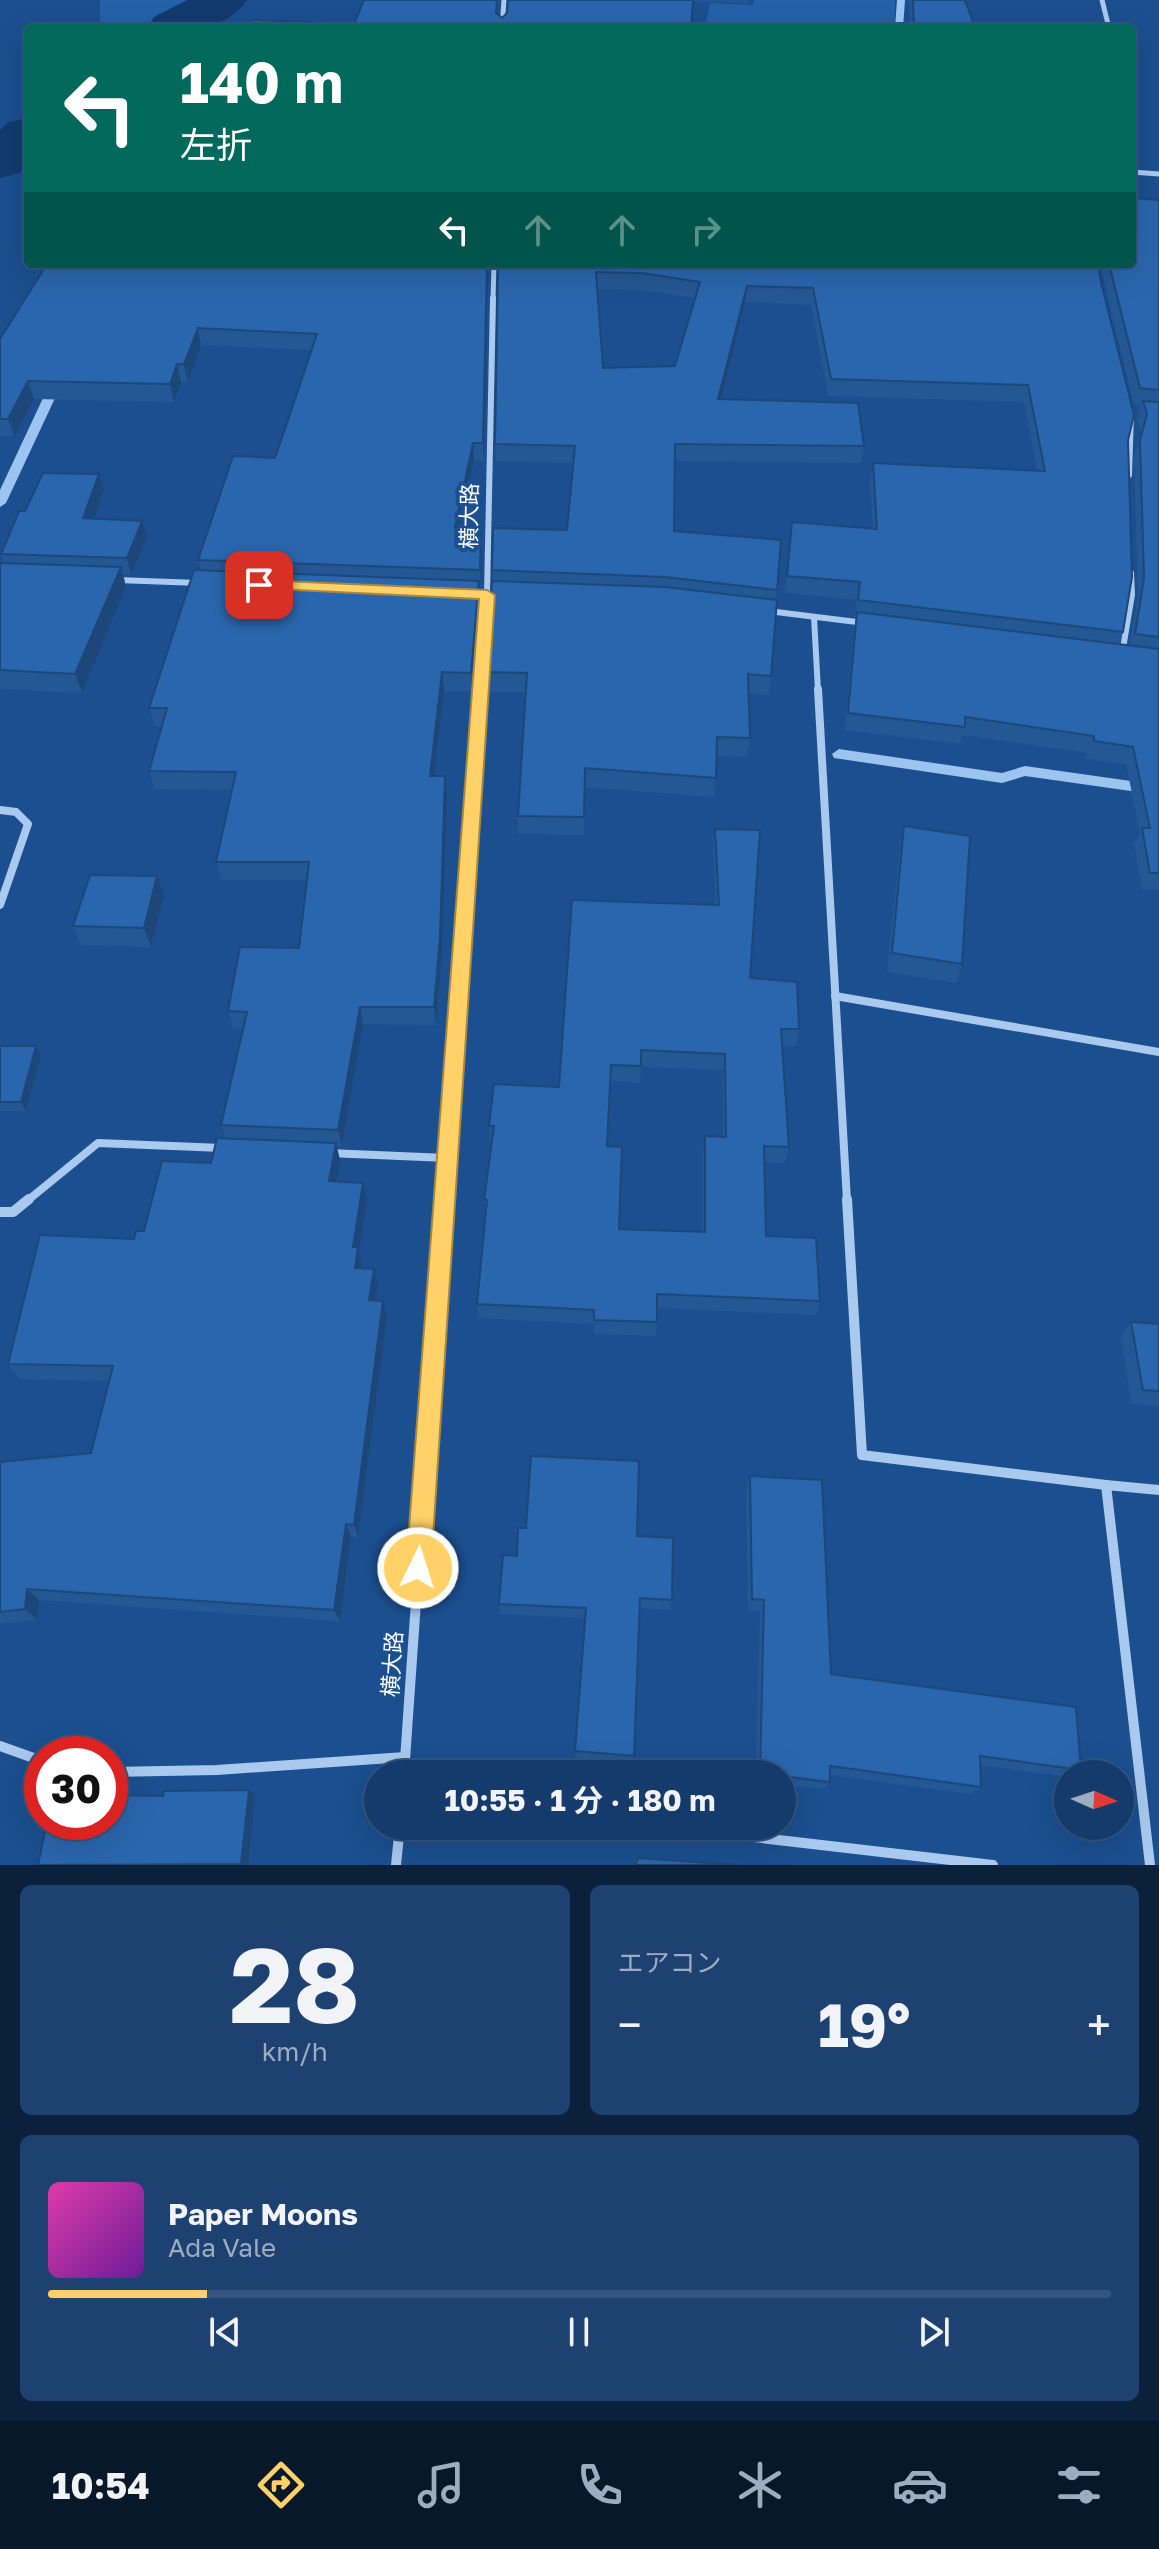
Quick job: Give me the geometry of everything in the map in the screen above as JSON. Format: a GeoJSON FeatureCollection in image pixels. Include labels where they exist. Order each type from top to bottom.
{"type":"FeatureCollection","features":[{"type":"Feature","properties":{"kind":"street"},"geometry":{"type":"LineString","coordinates":[[502,24],[504,0]]}},
{"type":"Feature","properties":{"kind":"street"},"geometry":{"type":"LineString","coordinates":[[1102,0],[1108,24]]}},
{"type":"Feature","properties":{"kind":"street"},"geometry":{"type":"LineString","coordinates":[[1136,172],[1159,174]]}},
{"type":"Feature","properties":{"kind":"street","name":"横大路"},"geometry":{"type":"LineString","coordinates":[[405,1760],[487,595],[494,268]]}},
{"type":"Feature","properties":{"kind":"street"},"geometry":{"type":"LineString","coordinates":[[1129,486],[1128,457],[1135,432],[1130,411],[1145,413]]}},
{"type":"Feature","properties":{"kind":"street"},"geometry":{"type":"LineString","coordinates":[[1122,655],[1132,595],[1130,557]]}},
{"type":"Feature","properties":{"kind":"street"},"geometry":{"type":"LineString","coordinates":[[107,580],[215,583]]}},
{"type":"Feature","properties":{"kind":"street"},"geometry":{"type":"LineString","coordinates":[[472,594],[502,595]]}},
{"type":"Feature","properties":{"kind":"street"},"geometry":{"type":"LineString","coordinates":[[754,610],[876,624]]}},
{"type":"Feature","properties":{"kind":"street"},"geometry":{"type":"LineString","coordinates":[[814,617],[862,1455],[1159,1490]]}},
{"type":"Feature","properties":{"kind":"street"},"geometry":{"type":"LineString","coordinates":[[1106,653],[1134,657]]}},
{"type":"Feature","properties":{"kind":"street"},"geometry":{"type":"LineString","coordinates":[[0,810],[16,812],[28,824],[0,905]]}},
{"type":"Feature","properties":{"kind":"street"},"geometry":{"type":"LineString","coordinates":[[835,996],[1159,1052]]}},
{"type":"Feature","properties":{"kind":"street"},"geometry":{"type":"LineString","coordinates":[[0,1212],[13,1212],[98,1143],[240,1149]]}},
{"type":"Feature","properties":{"kind":"street"},"geometry":{"type":"LineString","coordinates":[[320,1153],[447,1158]]}},
{"type":"Feature","properties":{"kind":"street"},"geometry":{"type":"LineString","coordinates":[[1106,1485],[1150,1865]]}},
{"type":"Feature","properties":{"kind":"street"},"geometry":{"type":"LineString","coordinates":[[0,1746],[24,1755]]}},
{"type":"Feature","properties":{"kind":"street"},"geometry":{"type":"LineString","coordinates":[[128,1772],[217,1770],[405,1757]]}},
{"type":"Feature","properties":{"kind":"street"},"geometry":{"type":"LineString","coordinates":[[396,1865],[399,1840]]}},
{"type":"Feature","properties":{"kind":"street"},"geometry":{"type":"LineString","coordinates":[[778,1840],[993,1865]]}},
{"type":"Feature","properties":{"kind":"shaded area"},"geometry":{"type":"Polygon","coordinates":[[[100,0],[198,0],[151,24],[100,24],[100,0]]]}},
{"type":"Feature","properties":{"kind":"shaded area"},"geometry":{"type":"Polygon","coordinates":[[[754,0],[895,0],[895,24],[705,24],[710,3],[753,5],[754,0]]]}},
{"type":"Feature","properties":{"kind":"building"},"geometry":{"type":"Polygon","coordinates":[[[364,0],[497,0],[496,13],[502,18],[507,13],[508,0],[693,0],[691,24],[354,24],[364,0]]]}},
{"type":"Feature","properties":{"kind":"building"},"geometry":{"type":"Polygon","coordinates":[[[913,0],[965,0],[974,24],[914,24],[913,0]]]}},
{"type":"Feature","properties":{"kind":"building"},"geometry":{"type":"Polygon","coordinates":[[[252,20],[354,24],[250,24],[252,20]]]}},
{"type":"Feature","properties":{"kind":"building"},"geometry":{"type":"Polygon","coordinates":[[[1136,198],[1159,200],[1159,390],[1140,388],[1110,268],[1136,268],[1136,198]]]}},
{"type":"Feature","properties":{"kind":"building"},"geometry":{"type":"Polygon","coordinates":[[[44,268],[487,268],[483,443],[473,443],[455,527],[481,528],[480,570],[198,560],[233,456],[275,458],[317,334],[198,328],[184,364],[177,364],[170,384],[28,381],[8,419],[0,419],[0,339],[44,268]]]}},
{"type":"Feature","properties":{"kind":"building"},"geometry":{"type":"Polygon","coordinates":[[[498,268],[1099,268],[1134,415],[1128,440],[1132,577],[1123,632],[858,600],[860,582],[787,576],[792,522],[877,529],[873,463],[1045,471],[1028,385],[831,379],[813,288],[747,286],[718,399],[858,403],[864,446],[675,444],[674,531],[781,540],[777,590],[665,577],[492,570],[493,528],[567,530],[575,446],[495,444],[498,268]],[[596,272],[603,368],[675,366],[700,282],[642,273],[596,272]]]}},
{"type":"Feature","properties":{"kind":"building"},"geometry":{"type":"Polygon","coordinates":[[[1143,401],[1159,402],[1159,637],[1135,634],[1144,578],[1140,440],[1147,414],[1143,401]]]}},
{"type":"Feature","properties":{"kind":"building"},"geometry":{"type":"Polygon","coordinates":[[[43,473],[99,474],[83,518],[142,521],[127,558],[1,554],[19,511],[25,511],[43,473]]]}},
{"type":"Feature","properties":{"kind":"building"},"geometry":{"type":"Polygon","coordinates":[[[0,563],[121,567],[75,674],[0,670],[0,563]]]}},
{"type":"Feature","properties":{"kind":"building"},"geometry":{"type":"Polygon","coordinates":[[[194,570],[479,581],[471,673],[442,672],[430,776],[445,776],[440,936],[434,1007],[360,1007],[338,1130],[221,1125],[247,1012],[228,1011],[240,947],[299,948],[309,862],[216,862],[236,772],[149,771],[167,708],[149,708],[194,570]]]}},
{"type":"Feature","properties":{"kind":"building"},"geometry":{"type":"Polygon","coordinates":[[[492,581],[665,587],[777,600],[771,676],[748,674],[750,738],[717,737],[716,778],[585,768],[584,817],[518,816],[527,673],[486,672],[492,581]]]}},
{"type":"Feature","properties":{"kind":"building"},"geometry":{"type":"Polygon","coordinates":[[[857,612],[1159,649],[1159,873],[1150,873],[1142,828],[1150,828],[1133,747],[1094,741],[1094,736],[965,717],[965,727],[848,713],[857,612]]]}},
{"type":"Feature","properties":{"kind":"building"},"geometry":{"type":"Polygon","coordinates":[[[904,826],[970,836],[962,964],[892,953],[904,826]]]}},
{"type":"Feature","properties":{"kind":"building"},"geometry":{"type":"Polygon","coordinates":[[[715,829],[760,830],[750,978],[797,982],[799,1029],[781,1029],[789,1147],[764,1146],[766,1236],[816,1238],[820,1301],[657,1294],[657,1322],[594,1320],[594,1310],[477,1304],[487,1200],[484,1200],[494,1126],[489,1126],[494,1084],[559,1087],[572,900],[719,905],[715,829]],[[641,1050],[641,1066],[611,1065],[607,1146],[622,1147],[619,1229],[705,1232],[705,1136],[726,1137],[725,1054],[641,1050]]]}},
{"type":"Feature","properties":{"kind":"building"},"geometry":{"type":"Polygon","coordinates":[[[90,875],[157,876],[144,928],[73,926],[90,875]]]}},
{"type":"Feature","properties":{"kind":"building"},"geometry":{"type":"Polygon","coordinates":[[[0,1046],[36,1046],[21,1102],[0,1102],[0,1046]]]}},
{"type":"Feature","properties":{"kind":"building"},"geometry":{"type":"Polygon","coordinates":[[[217,1138],[336,1143],[329,1181],[363,1183],[353,1247],[358,1247],[355,1268],[374,1269],[369,1300],[383,1301],[354,1525],[346,1524],[334,1610],[27,1589],[25,1609],[0,1612],[0,1462],[91,1453],[113,1366],[8,1364],[40,1235],[134,1239],[136,1231],[144,1231],[162,1161],[211,1163],[217,1138]]]}},
{"type":"Feature","properties":{"kind":"building"},"geometry":{"type":"Polygon","coordinates":[[[1131,1322],[1159,1324],[1159,1391],[1143,1390],[1131,1322]]]}},
{"type":"Feature","properties":{"kind":"building"},"geometry":{"type":"Polygon","coordinates":[[[531,1456],[639,1461],[637,1536],[673,1538],[672,1600],[640,1598],[634,1756],[575,1751],[586,1608],[499,1604],[503,1555],[517,1556],[518,1528],[526,1528],[531,1456]]]}},
{"type":"Feature","properties":{"kind":"building"},"geometry":{"type":"Polygon","coordinates":[[[750,1476],[822,1480],[831,1674],[1076,1707],[1080,1760],[1054,1760],[1054,1766],[980,1756],[981,1787],[830,1766],[830,1782],[796,1778],[796,1760],[760,1760],[764,1600],[752,1599],[750,1476]]]}},
{"type":"Feature","properties":{"kind":"building"},"geometry":{"type":"Polygon","coordinates":[[[249,1790],[241,1864],[38,1865],[43,1840],[128,1840],[128,1795],[163,1796],[164,1791],[249,1790]]]}},
{"type":"Feature","properties":{"kind":"building"},"geometry":{"type":"Polygon","coordinates":[[[637,1858],[738,1865],[636,1865],[637,1858]]]}},
{"type":"Feature","properties":{"kind":"waterway"},"geometry":{"type":"LineString","coordinates":[[179,24],[223,0]]}},
{"type":"Feature","properties":{"kind":"waterway"},"geometry":{"type":"LineString","coordinates":[[899,24],[901,0]]}},
{"type":"Feature","properties":{"kind":"waterway"},"geometry":{"type":"LineString","coordinates":[[0,161],[24,138]]}},
{"type":"Feature","properties":{"kind":"waterway"},"geometry":{"type":"LineString","coordinates":[[0,503],[57,381]]}},
{"type":"Feature","properties":{"kind":"waterway"},"geometry":{"type":"LineString","coordinates":[[839,754],[1002,778],[1025,771],[1159,790]]}},
{"type":"Feature","properties":{"kind":"route"},"geometry":{"type":"LineString","coordinates":[[259,585],[487,595],[418,1568]]}}]}
